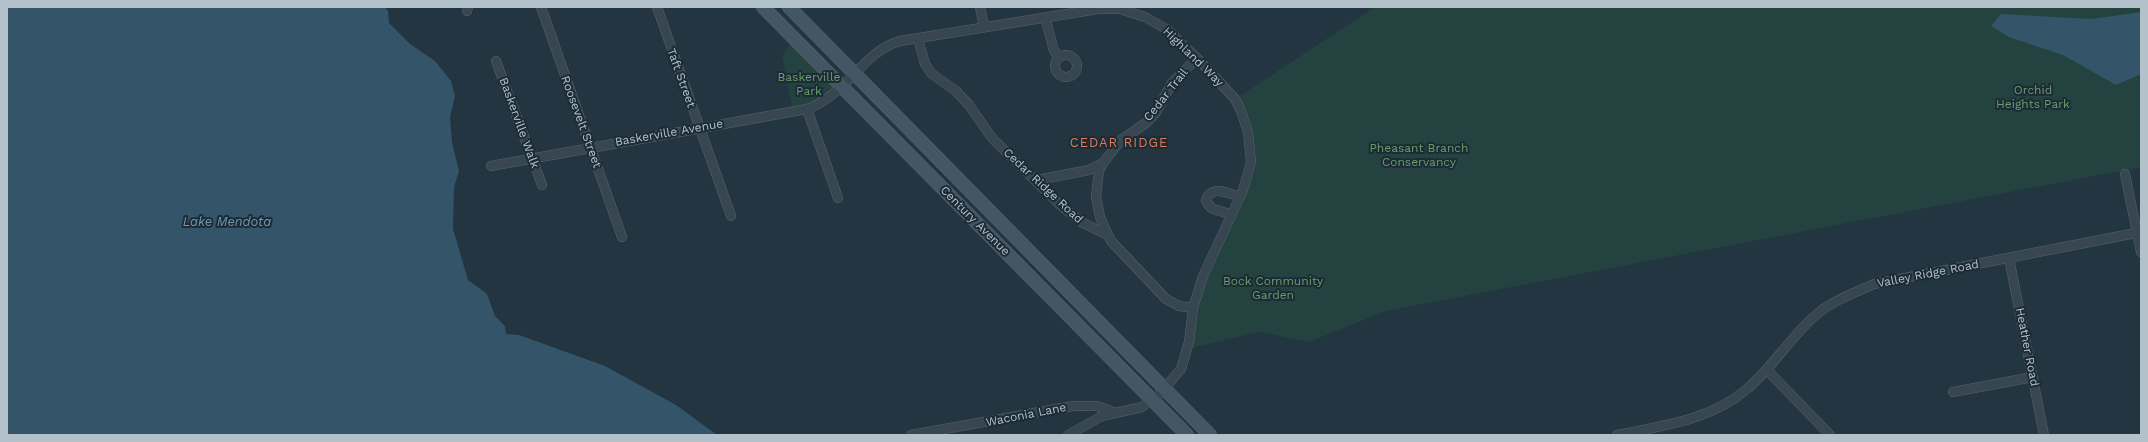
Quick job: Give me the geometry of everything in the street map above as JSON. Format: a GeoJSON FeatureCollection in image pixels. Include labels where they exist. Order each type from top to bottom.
{"type":"FeatureCollection","features":[{"type":"Feature","properties":{"kind":"main road","name":"Century Avenue"},"geometry":{"type":"LineString","coordinates":[[763,7],[1187,435]]}},
{"type":"Feature","properties":{"kind":"main road","name":"Century Avenue"},"geometry":{"type":"LineString","coordinates":[[789,7],[1210,435]]}},
{"type":"Feature","properties":{"kind":"street","name":"Roosevelt Street"},"geometry":{"type":"LineString","coordinates":[[541,7],[622,237]]}},
{"type":"Feature","properties":{"kind":"street","name":"Taft Street"},"geometry":{"type":"LineString","coordinates":[[656,7],[731,216]]}},
{"type":"Feature","properties":{"kind":"street"},"geometry":{"type":"LineString","coordinates":[[980,7],[984,27]]}},
{"type":"Feature","properties":{"kind":"street","name":"Highland Way"},"geometry":{"type":"LineString","coordinates":[[842,87],[886,46],[984,27],[1079,11],[1112,8],[1127,9],[1159,24],[1197,58],[1235,99],[1245,122],[1251,148],[1247,178],[1232,215],[1203,276],[1193,308],[1184,361],[1174,379],[1152,400],[1140,408],[1098,418],[1068,435]]}},
{"type":"Feature","properties":{"kind":"street"},"geometry":{"type":"LineString","coordinates":[[1045,17],[1054,51],[1059,57]]}},
{"type":"Feature","properties":{"kind":"street","name":"Cedar Ridge Road"},"geometry":{"type":"LineString","coordinates":[[918,39],[925,64],[932,74],[956,91],[992,138],[1037,180],[1045,190],[1083,224],[1108,235],[1111,241],[1166,299],[1179,306],[1193,308]]}},
{"type":"Feature","properties":{"kind":"street","name":"Cedar Trail"},"geometry":{"type":"LineString","coordinates":[[1108,235],[1100,217],[1096,196],[1099,171],[1103,162],[1121,140],[1146,123],[1155,114],[1172,84],[1197,58]]}},
{"type":"Feature","properties":{"kind":"street","name":"Baskerville Walk"},"geometry":{"type":"LineString","coordinates":[[496,61],[542,185]]}},
{"type":"Feature","properties":{"kind":"street","name":"Baskerville Avenue"},"geometry":{"type":"LineString","coordinates":[[491,166],[590,146],[807,109],[823,102],[842,87]]}},
{"type":"Feature","properties":{"kind":"street"},"geometry":{"type":"LineString","coordinates":[[807,109],[838,198]]}},
{"type":"Feature","properties":{"kind":"street"},"geometry":{"type":"LineString","coordinates":[[1037,180],[1089,170],[1103,162]]}},
{"type":"Feature","properties":{"kind":"street"},"geometry":{"type":"LineString","coordinates":[[2125,174],[2139,232],[2141,252]]}},
{"type":"Feature","properties":{"kind":"street"},"geometry":{"type":"LineString","coordinates":[[1232,215],[1211,208],[1206,201],[1207,197],[1211,193],[1218,191],[1240,197]]}},
{"type":"Feature","properties":{"kind":"street","name":"Valley Ridge Road"},"geometry":{"type":"LineString","coordinates":[[1617,435],[1648,432],[1714,410],[1747,390],[1812,320],[1843,297],[1874,284],[2139,232]]}},
{"type":"Feature","properties":{"kind":"street","name":"Heather Road"},"geometry":{"type":"LineString","coordinates":[[2009,258],[2044,435]]}},
{"type":"Feature","properties":{"kind":"street"},"geometry":{"type":"LineString","coordinates":[[1766,370],[1830,435]]}},
{"type":"Feature","properties":{"kind":"street"},"geometry":{"type":"LineString","coordinates":[[1953,392],[2033,377]]}},
{"type":"Feature","properties":{"kind":"street","name":"Waconia Lane"},"geometry":{"type":"LineString","coordinates":[[911,435],[1073,406],[1097,406],[1118,413]]}},
{"type":"Feature","properties":{"kind":"green space","name":"Pheasant Branch Conservancy"},"geometry":{"type":"Polygon","coordinates":[[[1375,7],[2141,7],[2141,167],[1386,311],[1309,342],[1259,332],[1187,349],[1193,308],[1234,209],[1251,148],[1235,99],[1375,7]]]}},
{"type":"Feature","properties":{"kind":"green space","name":"Baskerville Park"},"geometry":{"type":"Polygon","coordinates":[[[794,38],[842,87],[793,112],[782,56],[794,38]]]}},
{"type":"Feature","properties":{"kind":"water","name":"Lake Mendota"},"geometry":{"type":"Polygon","coordinates":[[[7,7],[385,7],[388,11],[389,23],[410,44],[435,61],[451,81],[455,96],[450,117],[452,143],[459,171],[454,187],[453,229],[468,280],[487,294],[495,316],[505,326],[506,334],[519,335],[605,366],[676,405],[717,435],[7,435],[7,7]]]}},
{"type":"Feature","properties":{"kind":"water"},"geometry":{"type":"Polygon","coordinates":[[[2141,12],[2141,74],[2116,85],[2063,55],[2009,37],[1991,26],[2001,14],[2092,19],[2141,12]]]}},
{"type":"Feature","properties":{"kind":"district","name":"CEDAR RIDGE"},"geometry":{"type":"Point","coordinates":[1119,143]}},
{"type":"Feature","properties":{"kind":"park label","name":"Orchid Heights Park"},"geometry":{"type":"Point","coordinates":[2033,97]}},
{"type":"Feature","properties":{"kind":"park label","name":"Bock Community Garden"},"geometry":{"type":"Point","coordinates":[1273,288]}}]}
